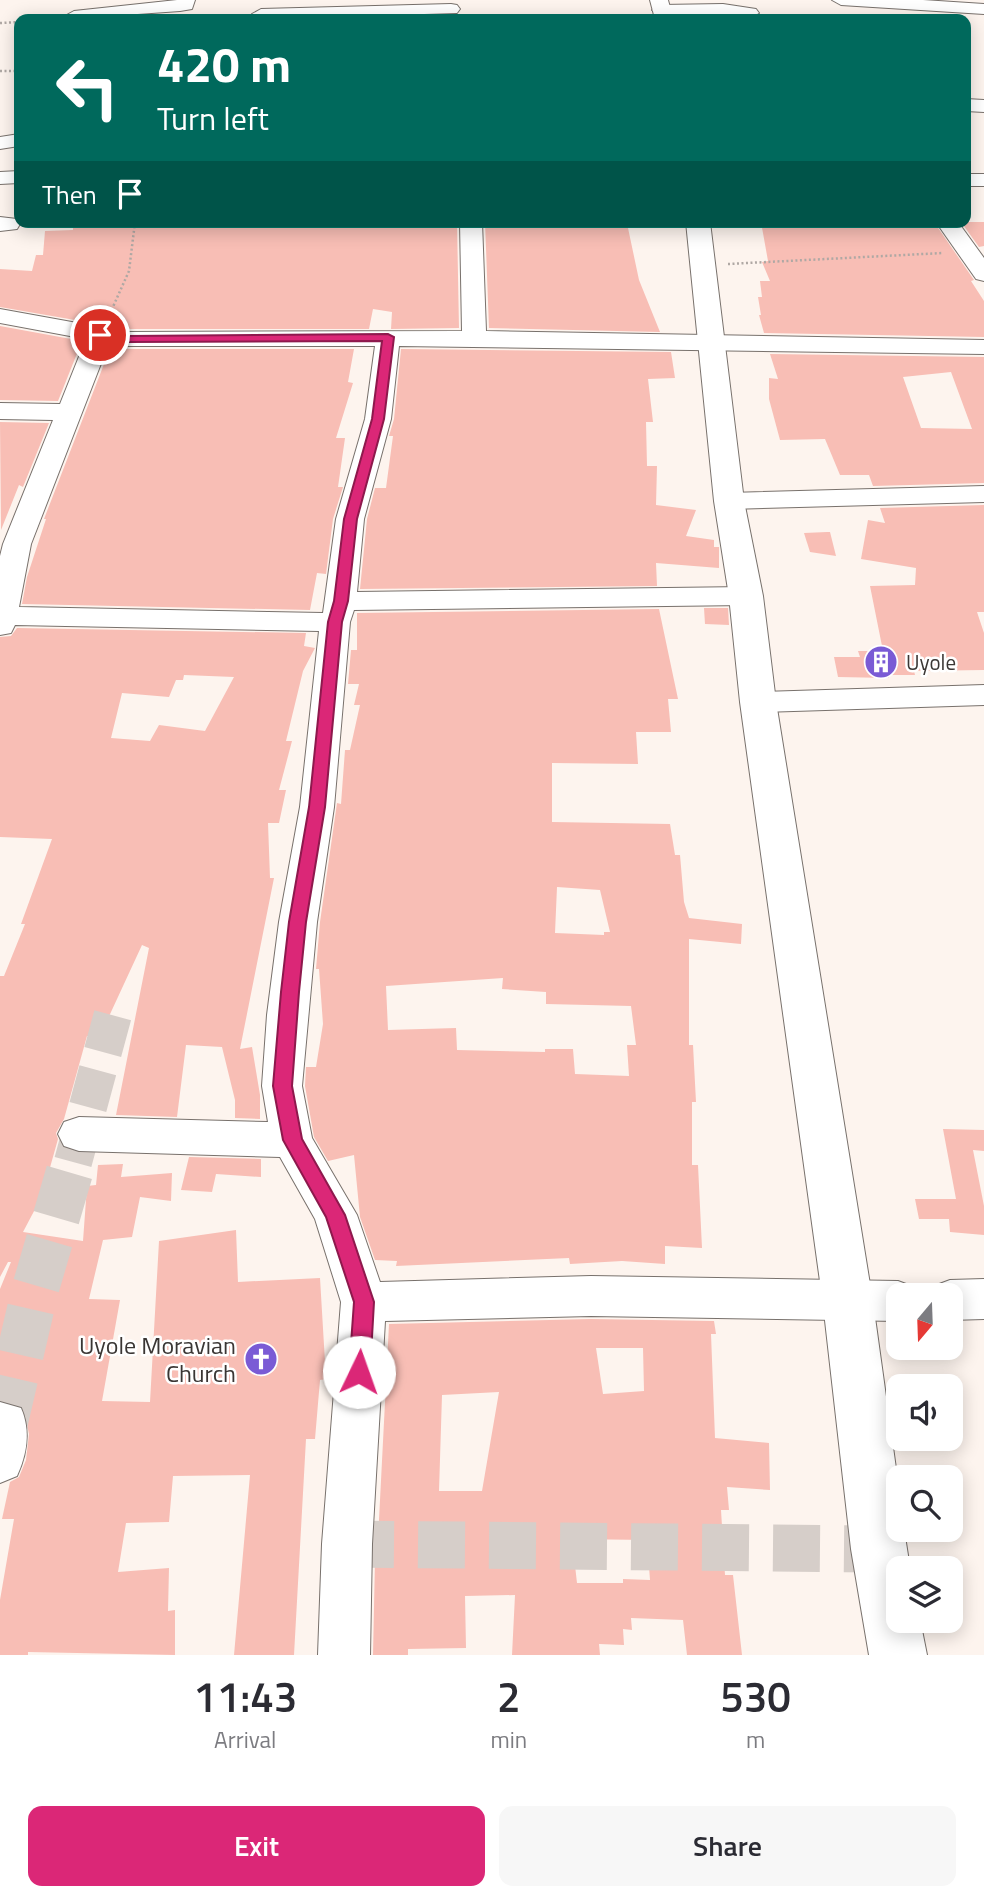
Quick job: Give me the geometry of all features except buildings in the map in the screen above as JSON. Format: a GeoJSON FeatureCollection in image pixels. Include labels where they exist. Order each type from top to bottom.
{"type":"FeatureCollection","features":[{"type":"Feature","properties":{"kind":"highway"},"geometry":{"type":"LineString","coordinates":[[699,228],[714,343],[729,502],[746,596],[758,702],[848,1303],[880,1549],[898,1655]]}},
{"type":"Feature","properties":{"kind":"street"},"geometry":{"type":"LineString","coordinates":[[841,0],[984,9]]}},
{"type":"Feature","properties":{"kind":"street"},"geometry":{"type":"LineString","coordinates":[[74,12],[186,8]]}},
{"type":"Feature","properties":{"kind":"street"},"geometry":{"type":"LineString","coordinates":[[358,14],[452,9]]}},
{"type":"Feature","properties":{"kind":"street"},"geometry":{"type":"LineString","coordinates":[[661,10],[723,9],[750,13]]}},
{"type":"Feature","properties":{"kind":"street"},"geometry":{"type":"LineString","coordinates":[[471,228],[474,338]]}},
{"type":"Feature","properties":{"kind":"street"},"geometry":{"type":"LineString","coordinates":[[951,228],[984,274]]}},
{"type":"Feature","properties":{"kind":"street"},"geometry":{"type":"LineString","coordinates":[[0,316],[127,339],[388,337],[984,347]]}},
{"type":"Feature","properties":{"kind":"street"},"geometry":{"type":"LineString","coordinates":[[100,335],[17,544],[2,621],[338,612],[746,596]]}},
{"type":"Feature","properties":{"kind":"street"},"geometry":{"type":"LineString","coordinates":[[344,1655],[347,1544],[364,1302],[335,1215],[292,1140],[282,1086],[298,922],[317,807],[350,519],[378,419],[388,337]]}},
{"type":"Feature","properties":{"kind":"street"},"geometry":{"type":"LineString","coordinates":[[0,411],[68,412]]}},
{"type":"Feature","properties":{"kind":"street"},"geometry":{"type":"LineString","coordinates":[[729,502],[810,497],[984,494]]}},
{"type":"Feature","properties":{"kind":"street"},"geometry":{"type":"LineString","coordinates":[[758,702],[984,695]]}},
{"type":"Feature","properties":{"kind":"street"},"geometry":{"type":"LineString","coordinates":[[79,1133],[292,1140]]}},
{"type":"Feature","properties":{"kind":"street"},"geometry":{"type":"LineString","coordinates":[[364,1302],[591,1296],[848,1303],[886,1301]]}},
{"type":"Feature","properties":{"kind":"street"},"geometry":{"type":"LineString","coordinates":[[963,1300],[984,1299]]}},
{"type":"Feature","properties":{"kind":"street"},"geometry":{"type":"LineString","coordinates":[[0,1424],[5,1424],[0,1460]]}},
{"type":"Feature","properties":{"kind":"path"},"geometry":{"type":"LineString","coordinates":[[100,335],[129,271],[134,228]]}},
{"type":"Feature","properties":{"kind":"path"},"geometry":{"type":"LineString","coordinates":[[705,266],[810,258],[968,253]]}},
{"type":"Feature","properties":{"kind":"tunnel"},"geometry":{"type":"LineString","coordinates":[[73,1162],[116,1003]]}},
{"type":"Feature","properties":{"kind":"tunnel"},"geometry":{"type":"LineString","coordinates":[[4,1424],[35,1290],[73,1160]]}},
{"type":"Feature","properties":{"kind":"tunnel"},"geometry":{"type":"LineString","coordinates":[[347,1544],[879,1549]]}},
{"type":"Feature","properties":{"kind":"place","name":"Uyole"},"geometry":{"type":"Point","coordinates":[881,662]}},
{"type":"Feature","properties":{"kind":"place","name":"Uyole Moravian Church"},"geometry":{"type":"Point","coordinates":[261,1359]}},
{"type":"Feature","properties":{"kind":"route"},"geometry":{"type":"LineString","coordinates":[[100,335],[127,339],[388,337],[378,419],[350,519],[341,601],[335,622],[317,807],[298,922],[282,1086],[292,1140],[335,1215],[364,1302],[359,1372]]}}]}
